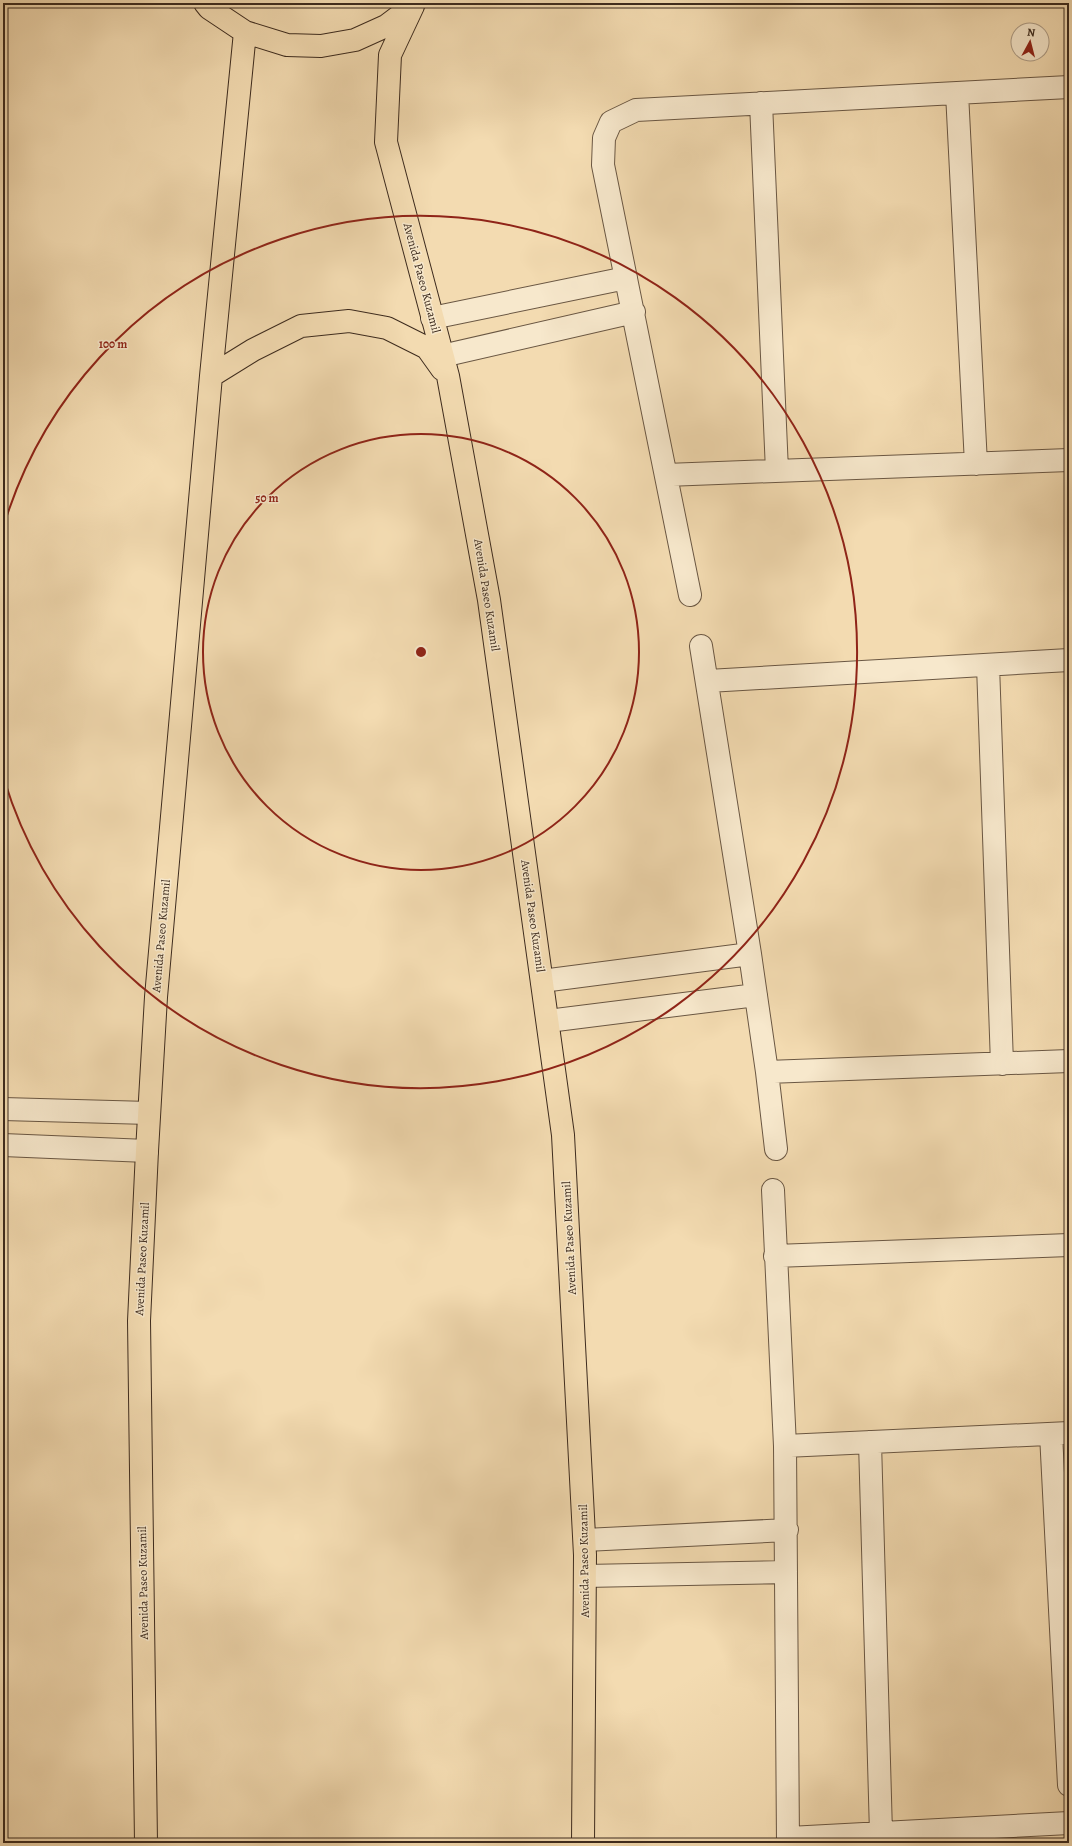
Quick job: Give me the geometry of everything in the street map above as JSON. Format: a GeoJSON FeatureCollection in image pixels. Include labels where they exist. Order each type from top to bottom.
{"type":"FeatureCollection","features":[{"type":"Feature","properties":{"kind":"main road"},"geometry":{"type":"LineString","coordinates":[[205,3],[209,8],[245,32],[287,45],[321,46],[355,40],[386,26],[414,4]]}},
{"type":"Feature","properties":{"kind":"main road","name":"Avenida Paseo Kuzamil"},"geometry":{"type":"LineString","coordinates":[[414,4],[390,55],[386,142],[445,366],[489,600],[563,1135],[585,1540],[583,1843]]}},
{"type":"Feature","properties":{"kind":"main road","name":"Avenida Paseo Kuzamil"},"geometry":{"type":"LineString","coordinates":[[146,1843],[139,1321],[149,1113],[156,997],[211,376],[245,32]]}},
{"type":"Feature","properties":{"kind":"main road"},"geometry":{"type":"LineString","coordinates":[[211,376],[253,350],[301,326],[349,320],[387,328],[427,348],[445,366]]}},
{"type":"Feature","properties":{"kind":"street"},"geometry":{"type":"LineString","coordinates":[[690,595],[604,165],[604,138],[611,122],[636,110],[1069,87]]}},
{"type":"Feature","properties":{"kind":"street"},"geometry":{"type":"LineString","coordinates":[[957,94],[976,464]]}},
{"type":"Feature","properties":{"kind":"street"},"geometry":{"type":"LineString","coordinates":[[760,103],[777,471]]}},
{"type":"Feature","properties":{"kind":"street"},"geometry":{"type":"LineString","coordinates":[[432,318],[626,278]]}},
{"type":"Feature","properties":{"kind":"street"},"geometry":{"type":"LineString","coordinates":[[445,366],[634,312]]}},
{"type":"Feature","properties":{"kind":"street"},"geometry":{"type":"LineString","coordinates":[[666,475],[1069,460]]}},
{"type":"Feature","properties":{"kind":"street"},"geometry":{"type":"LineString","coordinates":[[701,646],[708,681],[750,954],[767,1072],[776,1149]]}},
{"type":"Feature","properties":{"kind":"street"},"geometry":{"type":"LineString","coordinates":[[708,681],[1069,660]]}},
{"type":"Feature","properties":{"kind":"street"},"geometry":{"type":"LineString","coordinates":[[988,665],[1002,1064]]}},
{"type":"Feature","properties":{"kind":"street"},"geometry":{"type":"LineString","coordinates":[[542,981],[750,954]]}},
{"type":"Feature","properties":{"kind":"street"},"geometry":{"type":"LineString","coordinates":[[548,1021],[756,996]]}},
{"type":"Feature","properties":{"kind":"street"},"geometry":{"type":"LineString","coordinates":[[767,1072],[1069,1061]]}},
{"type":"Feature","properties":{"kind":"street"},"geometry":{"type":"LineString","coordinates":[[3,1109],[149,1113]]}},
{"type":"Feature","properties":{"kind":"street"},"geometry":{"type":"LineString","coordinates":[[3,1145],[147,1151]]}},
{"type":"Feature","properties":{"kind":"street"},"geometry":{"type":"LineString","coordinates":[[773,1190],[785,1446],[789,1841],[881,1833],[1069,1824]]}},
{"type":"Feature","properties":{"kind":"street"},"geometry":{"type":"LineString","coordinates":[[775,1256],[1069,1245]]}},
{"type":"Feature","properties":{"kind":"street"},"geometry":{"type":"LineString","coordinates":[[785,1446],[1060,1434],[1069,1785]]}},
{"type":"Feature","properties":{"kind":"street"},"geometry":{"type":"LineString","coordinates":[[870,1442],[881,1833]]}},
{"type":"Feature","properties":{"kind":"street"},"geometry":{"type":"LineString","coordinates":[[585,1540],[787,1530]]}},
{"type":"Feature","properties":{"kind":"street"},"geometry":{"type":"LineString","coordinates":[[585,1576],[786,1572]]}}]}
